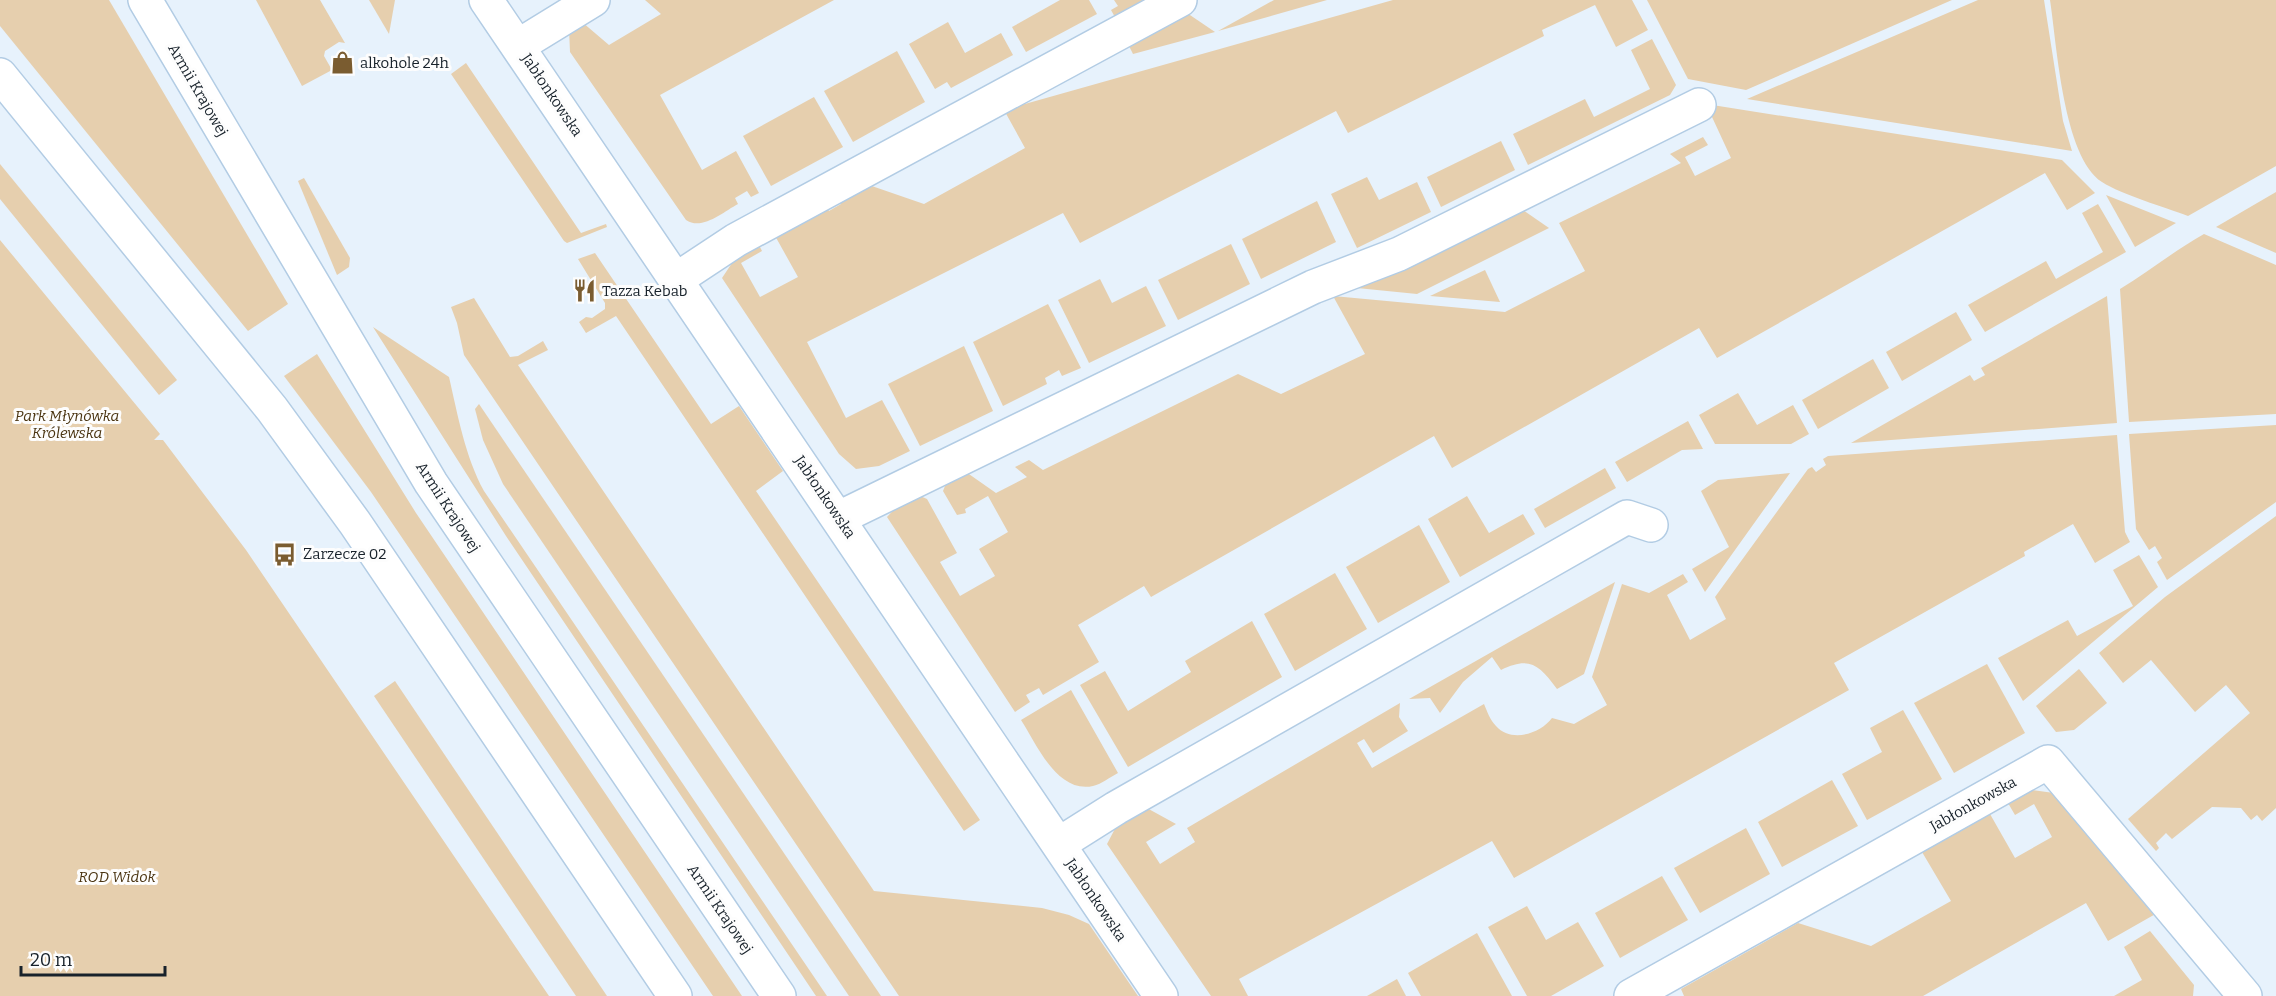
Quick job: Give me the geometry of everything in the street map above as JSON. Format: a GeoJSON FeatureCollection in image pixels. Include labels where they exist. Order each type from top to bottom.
{"type":"FeatureCollection","features":[{"type":"Feature","properties":{"kind":"street","name":"Armii Krajowej"},"geometry":{"type":"LineString","coordinates":[[145,0],[431,483],[778,996]]}},
{"type":"Feature","properties":{"kind":"street","name":"Jabłonkowska"},"geometry":{"type":"LineString","coordinates":[[486,0],[1161,996]]}},
{"type":"Feature","properties":{"kind":"street"},"geometry":{"type":"LineString","coordinates":[[518,46],[594,0]]}},
{"type":"Feature","properties":{"kind":"street"},"geometry":{"type":"LineString","coordinates":[[677,279],[736,240],[1180,0]]}},
{"type":"Feature","properties":{"kind":"street"},"geometry":{"type":"LineString","coordinates":[[0,75],[272,409],[343,506],[675,996]]}},
{"type":"Feature","properties":{"kind":"street"},"geometry":{"type":"LineString","coordinates":[[839,518],[1338,275],[1363,270],[1399,254],[1699,105]]}},
{"type":"Feature","properties":{"kind":"street"},"geometry":{"type":"LineString","coordinates":[[1059,844],[1116,808],[1627,517],[1651,525]]}},
{"type":"Feature","properties":{"kind":"street","name":"Jabłonkowska"},"geometry":{"type":"LineString","coordinates":[[1631,996],[2048,762],[2245,996]]}},
{"type":"Feature","properties":{"kind":"green space"},"geometry":{"type":"Polygon","coordinates":[[[0,0],[109,0],[288,304],[248,331],[0,26],[0,0]]]}},
{"type":"Feature","properties":{"kind":"green space"},"geometry":{"type":"Polygon","coordinates":[[[256,0],[320,0],[345,43],[339,42],[325,51],[324,56],[332,70],[302,86],[256,0]]]}},
{"type":"Feature","properties":{"kind":"green space"},"geometry":{"type":"Polygon","coordinates":[[[369,0],[395,0],[389,34],[369,0]]]}},
{"type":"Feature","properties":{"kind":"green space"},"geometry":{"type":"Polygon","coordinates":[[[645,0],[834,0],[660,95],[702,170],[736,151],[759,193],[751,197],[747,191],[735,198],[738,204],[706,222],[692,223],[686,220],[570,52],[569,29],[582,22],[609,45],[661,14],[645,0]]]}},
{"type":"Feature","properties":{"kind":"green space"},"geometry":{"type":"Polygon","coordinates":[[[1060,0],[1089,0],[1097,14],[1026,52],[1012,27],[1060,0]]]}},
{"type":"Feature","properties":{"kind":"green space"},"geometry":{"type":"Polygon","coordinates":[[[1114,0],[1152,0],[1116,19],[1111,10],[1118,6],[1114,0]]]}},
{"type":"Feature","properties":{"kind":"green space"},"geometry":{"type":"Polygon","coordinates":[[[1274,0],[1327,0],[1218,31],[1274,0]]]}},
{"type":"Feature","properties":{"kind":"green space"},"geometry":{"type":"Polygon","coordinates":[[[1393,0],[1632,0],[1648,30],[1616,47],[1595,5],[1542,30],[1544,36],[1348,133],[1336,111],[1080,243],[1063,213],[807,342],[846,418],[882,400],[910,451],[879,466],[856,469],[839,454],[722,278],[736,257],[758,243],[762,251],[741,263],[760,297],[798,277],[774,234],[826,206],[829,211],[841,204],[839,199],[866,184],[924,204],[1025,148],[1004,110],[1393,0]]]}},
{"type":"Feature","properties":{"kind":"green space"},"geometry":{"type":"Polygon","coordinates":[[[1647,0],[1952,0],[1746,90],[1688,79],[1647,0]]]}},
{"type":"Feature","properties":{"kind":"green space"},"geometry":{"type":"Polygon","coordinates":[[[1978,0],[2044,0],[2063,121],[2072,151],[1747,99],[1978,0]]]}},
{"type":"Feature","properties":{"kind":"green space"},"geometry":{"type":"Polygon","coordinates":[[[2050,0],[2276,0],[2276,166],[2188,216],[2132,196],[2102,182],[2089,169],[2078,149],[2070,125],[2059,71],[2050,0]]]}},
{"type":"Feature","properties":{"kind":"green space"},"geometry":{"type":"Polygon","coordinates":[[[1187,13],[1215,32],[1133,54],[1128,44],[1187,13]]]}},
{"type":"Feature","properties":{"kind":"green space"},"geometry":{"type":"Polygon","coordinates":[[[948,22],[965,53],[1001,33],[1013,55],[951,88],[947,82],[935,89],[909,44],[948,22]]]}},
{"type":"Feature","properties":{"kind":"green space"},"geometry":{"type":"Polygon","coordinates":[[[1652,39],[1676,85],[1670,95],[1528,165],[1513,134],[1585,99],[1594,117],[1650,89],[1631,50],[1652,39]]]}},
{"type":"Feature","properties":{"kind":"green space"},"geometry":{"type":"Polygon","coordinates":[[[897,51],[925,102],[853,142],[824,91],[897,51]]]}},
{"type":"Feature","properties":{"kind":"green space"},"geometry":{"type":"Polygon","coordinates":[[[466,63],[581,233],[606,224],[607,227],[567,243],[564,241],[451,74],[466,63]]]}},
{"type":"Feature","properties":{"kind":"green space"},"geometry":{"type":"Polygon","coordinates":[[[814,97],[843,147],[771,186],[743,136],[814,97]]]}},
{"type":"Feature","properties":{"kind":"green space"},"geometry":{"type":"Polygon","coordinates":[[[1706,104],[2062,160],[2095,193],[2067,210],[2045,173],[1717,358],[1699,328],[1452,468],[1434,436],[1151,597],[1144,586],[1078,625],[1099,662],[1043,695],[1039,688],[1026,695],[1030,702],[1015,712],[887,517],[901,502],[918,495],[927,499],[957,553],[940,562],[960,596],[995,576],[979,549],[1008,532],[988,496],[965,509],[966,513],[957,515],[943,491],[947,481],[966,472],[996,493],[1027,477],[1015,467],[1029,460],[1043,470],[1238,374],[1281,394],[1365,354],[1333,296],[1505,312],[1585,271],[1559,223],[1681,163],[1670,154],[1703,137],[1708,145],[1685,157],[1695,176],[1731,158],[1706,104]]]}},
{"type":"Feature","properties":{"kind":"green space"},"geometry":{"type":"Polygon","coordinates":[[[1501,141],[1515,170],[1441,207],[1427,177],[1501,141]]]}},
{"type":"Feature","properties":{"kind":"green space"},"geometry":{"type":"Polygon","coordinates":[[[0,164],[177,380],[159,395],[0,199],[0,164]]]}},
{"type":"Feature","properties":{"kind":"green space"},"geometry":{"type":"Polygon","coordinates":[[[1367,177],[1379,200],[1417,182],[1431,212],[1357,248],[1331,194],[1367,177]]]}},
{"type":"Feature","properties":{"kind":"green space"},"geometry":{"type":"Polygon","coordinates":[[[304,178],[350,258],[349,267],[337,275],[298,181],[304,178]]]}},
{"type":"Feature","properties":{"kind":"green space"},"geometry":{"type":"Polygon","coordinates":[[[2276,192],[2276,253],[2216,227],[2276,192]]]}},
{"type":"Feature","properties":{"kind":"green space"},"geometry":{"type":"Polygon","coordinates":[[[2106,195],[2176,223],[2135,247],[2106,195]]]}},
{"type":"Feature","properties":{"kind":"green space"},"geometry":{"type":"Polygon","coordinates":[[[1317,201],[1336,242],[1261,279],[1242,239],[1317,201]]]}},
{"type":"Feature","properties":{"kind":"green space"},"geometry":{"type":"Polygon","coordinates":[[[2098,204],[2126,252],[1985,332],[1968,305],[2046,261],[2056,279],[2103,252],[2082,213],[2098,204]]]}},
{"type":"Feature","properties":{"kind":"green space"},"geometry":{"type":"Polygon","coordinates":[[[1520,208],[1549,228],[1417,294],[1347,287],[1520,208]]]}},
{"type":"Feature","properties":{"kind":"green space"},"geometry":{"type":"Polygon","coordinates":[[[2204,234],[2276,265],[2276,414],[2129,422],[2120,289],[2204,234]]]}},
{"type":"Feature","properties":{"kind":"green space"},"geometry":{"type":"Polygon","coordinates":[[[0,240],[160,434],[154,440],[163,440],[246,550],[549,996],[0,996],[0,240]]]}},
{"type":"Feature","properties":{"kind":"green space"},"geometry":{"type":"Polygon","coordinates":[[[1231,244],[1250,284],[1178,320],[1158,280],[1231,244]]]}},
{"type":"Feature","properties":{"kind":"green space"},"geometry":{"type":"Polygon","coordinates":[[[595,253],[711,424],[739,406],[783,471],[756,491],[980,820],[964,831],[616,316],[586,333],[579,322],[586,317],[592,318],[605,309],[605,303],[578,259],[595,253]]]}},
{"type":"Feature","properties":{"kind":"green space"},"geometry":{"type":"Polygon","coordinates":[[[1485,270],[1500,302],[1430,296],[1485,270]]]}},
{"type":"Feature","properties":{"kind":"green space"},"geometry":{"type":"Polygon","coordinates":[[[1100,279],[1112,303],[1146,286],[1166,326],[1089,363],[1058,300],[1100,279]]]}},
{"type":"Feature","properties":{"kind":"green space"},"geometry":{"type":"Polygon","coordinates":[[[2107,296],[2117,423],[1851,443],[1970,375],[1974,381],[1985,375],[1981,368],[2107,296]]]}},
{"type":"Feature","properties":{"kind":"green space"},"geometry":{"type":"Polygon","coordinates":[[[474,298],[510,357],[518,356],[543,341],[548,350],[518,365],[874,891],[1042,908],[1069,915],[1089,924],[1138,996],[899,996],[464,355],[451,307],[474,298]]]}},
{"type":"Feature","properties":{"kind":"green space"},"geometry":{"type":"Polygon","coordinates":[[[1048,304],[1081,368],[1062,376],[1059,370],[1045,378],[1047,384],[1003,406],[973,342],[1048,304]]]}},
{"type":"Feature","properties":{"kind":"green space"},"geometry":{"type":"Polygon","coordinates":[[[1956,312],[1972,340],[1902,381],[1886,352],[1956,312]]]}},
{"type":"Feature","properties":{"kind":"green space"},"geometry":{"type":"Polygon","coordinates":[[[373,327],[449,377],[467,450],[484,491],[827,996],[816,996],[506,536],[373,327]]]}},
{"type":"Feature","properties":{"kind":"green space"},"geometry":{"type":"Polygon","coordinates":[[[964,346],[993,411],[920,446],[888,384],[964,346]]]}},
{"type":"Feature","properties":{"kind":"green space"},"geometry":{"type":"Polygon","coordinates":[[[317,354],[416,513],[742,996],[713,996],[371,492],[284,376],[317,354]]]}},
{"type":"Feature","properties":{"kind":"green space"},"geometry":{"type":"Polygon","coordinates":[[[1873,359],[1889,388],[1818,429],[1802,400],[1873,359]]]}},
{"type":"Feature","properties":{"kind":"green space"},"geometry":{"type":"Polygon","coordinates":[[[1738,393],[1757,425],[1793,405],[1809,434],[1791,444],[1715,444],[1699,415],[1738,393]]]}},
{"type":"Feature","properties":{"kind":"green space"},"geometry":{"type":"Polygon","coordinates":[[[479,404],[881,996],[849,996],[503,484],[483,440],[475,409],[479,404]]]}},
{"type":"Feature","properties":{"kind":"green space"},"geometry":{"type":"Polygon","coordinates":[[[1688,421],[1703,449],[1682,450],[1627,482],[1615,462],[1688,421]]]}},
{"type":"Feature","properties":{"kind":"green space"},"geometry":{"type":"Polygon","coordinates":[[[2276,425],[2276,502],[2167,580],[2157,562],[2162,558],[2155,546],[2149,550],[2136,529],[2129,434],[2276,425]]]}},
{"type":"Feature","properties":{"kind":"green space"},"geometry":{"type":"Polygon","coordinates":[[[2117,435],[2125,532],[2130,542],[2095,563],[2073,524],[2024,552],[2025,556],[1834,663],[1849,690],[1514,878],[1492,841],[1239,979],[1248,996],[1211,996],[1107,844],[1118,823],[1145,807],[1176,824],[1146,842],[1160,864],[1195,842],[1187,828],[1400,703],[1399,717],[1408,731],[1373,753],[1364,739],[1357,743],[1372,768],[1484,704],[1494,724],[1509,734],[1533,732],[1547,724],[1552,718],[1574,724],[1607,705],[1592,677],[1622,584],[1649,593],[1683,574],[1688,582],[1667,595],[1690,640],[1726,619],[1715,597],[1808,469],[1812,467],[1816,472],[1826,465],[1823,459],[1828,456],[2117,435]]]}},
{"type":"Feature","properties":{"kind":"green space"},"geometry":{"type":"Polygon","coordinates":[[[1605,468],[1616,488],[1545,528],[1534,509],[1605,468]]]}},
{"type":"Feature","properties":{"kind":"green space"},"geometry":{"type":"Polygon","coordinates":[[[1790,473],[1705,592],[1692,569],[1729,547],[1701,491],[1718,480],[1790,473]]]}},
{"type":"Feature","properties":{"kind":"green space"},"geometry":{"type":"Polygon","coordinates":[[[1467,496],[1489,533],[1523,514],[1535,534],[1460,577],[1428,519],[1467,496]]]}},
{"type":"Feature","properties":{"kind":"green space"},"geometry":{"type":"Polygon","coordinates":[[[2276,516],[2276,808],[2262,821],[2257,815],[2251,820],[2241,808],[2212,807],[2172,839],[2166,833],[2156,843],[2159,848],[2156,851],[2128,819],[2250,713],[2226,685],[2195,712],[2151,660],[2123,683],[2099,653],[2165,597],[2276,516]]]}},
{"type":"Feature","properties":{"kind":"green space"},"geometry":{"type":"Polygon","coordinates":[[[1419,525],[1450,582],[1378,623],[1346,567],[1419,525]]]}},
{"type":"Feature","properties":{"kind":"green space"},"geometry":{"type":"Polygon","coordinates":[[[2139,555],[2158,587],[2023,701],[1998,658],[2068,620],[2077,636],[2133,606],[2113,570],[2139,555]]]}},
{"type":"Feature","properties":{"kind":"green space"},"geometry":{"type":"Polygon","coordinates":[[[1335,573],[1367,629],[1295,671],[1264,614],[1335,573]]]}},
{"type":"Feature","properties":{"kind":"green space"},"geometry":{"type":"Polygon","coordinates":[[[1615,582],[1584,674],[1557,689],[1545,674],[1533,665],[1519,664],[1501,670],[1492,657],[1463,682],[1440,713],[1430,698],[1409,699],[1615,582]]]}},
{"type":"Feature","properties":{"kind":"green space"},"geometry":{"type":"Polygon","coordinates":[[[1252,621],[1282,677],[1128,767],[1080,685],[1105,671],[1128,711],[1191,672],[1185,661],[1252,621]]]}},
{"type":"Feature","properties":{"kind":"green space"},"geometry":{"type":"Polygon","coordinates":[[[1987,664],[2025,733],[1954,773],[1914,703],[1987,664]]]}},
{"type":"Feature","properties":{"kind":"green space"},"geometry":{"type":"Polygon","coordinates":[[[2079,669],[2107,703],[2074,730],[2056,732],[2036,706],[2079,669]]]}},
{"type":"Feature","properties":{"kind":"green space"},"geometry":{"type":"Polygon","coordinates":[[[395,681],[607,996],[576,996],[374,696],[395,681]]]}},
{"type":"Feature","properties":{"kind":"green space"},"geometry":{"type":"Polygon","coordinates":[[[1071,690],[1118,773],[1093,786],[1080,786],[1058,775],[1049,765],[1021,720],[1071,690]]]}},
{"type":"Feature","properties":{"kind":"green space"},"geometry":{"type":"Polygon","coordinates":[[[1903,710],[1942,779],[1867,820],[1842,774],[1882,752],[1870,728],[1903,710]]]}},
{"type":"Feature","properties":{"kind":"green space"},"geometry":{"type":"Polygon","coordinates":[[[1832,780],[1858,826],[1782,867],[1758,822],[1832,780]]]}},
{"type":"Feature","properties":{"kind":"green space"},"geometry":{"type":"Polygon","coordinates":[[[2032,790],[2054,793],[2159,912],[2108,941],[2086,903],[1923,996],[1684,996],[1681,989],[1798,923],[1871,946],[1951,901],[1922,852],[1990,814],[2015,858],[2052,837],[2034,804],[2015,815],[2008,803],[2032,790]]]}},
{"type":"Feature","properties":{"kind":"green space"},"geometry":{"type":"Polygon","coordinates":[[[1746,828],[1770,874],[1700,913],[1674,868],[1746,828]]]}},
{"type":"Feature","properties":{"kind":"green space"},"geometry":{"type":"Polygon","coordinates":[[[1662,876],[1688,920],[1620,958],[1595,913],[1662,876]]]}},
{"type":"Feature","properties":{"kind":"green space"},"geometry":{"type":"Polygon","coordinates":[[[1527,906],[1546,940],[1578,922],[1604,966],[1551,996],[1527,996],[1488,927],[1527,906]]]}},
{"type":"Feature","properties":{"kind":"green space"},"geometry":{"type":"Polygon","coordinates":[[[2150,931],[2194,985],[2193,996],[2114,996],[2142,980],[2124,947],[2150,931]]]}},
{"type":"Feature","properties":{"kind":"green space"},"geometry":{"type":"Polygon","coordinates":[[[1477,933],[1512,996],[1421,996],[1408,973],[1477,933]]]}},
{"type":"Feature","properties":{"kind":"green space"},"geometry":{"type":"Polygon","coordinates":[[[1397,979],[1406,996],[1367,996],[1397,979]]]}},
{"type":"Feature","properties":{"kind":"place","name":"alkohole 24h"},"geometry":{"type":"Point","coordinates":[342,63]}},
{"type":"Feature","properties":{"kind":"place","name":"Tazza Kebab"},"geometry":{"type":"Point","coordinates":[584,291]}},
{"type":"Feature","properties":{"kind":"place","name":"Zarzecze 02"},"geometry":{"type":"Point","coordinates":[285,554]}},
{"type":"Feature","properties":{"kind":"park label","name":"Park Młynówka Królewska"},"geometry":{"type":"Point","coordinates":[67,424]}},
{"type":"Feature","properties":{"kind":"park label","name":"ROD Widok"},"geometry":{"type":"Point","coordinates":[117,877]}}]}
